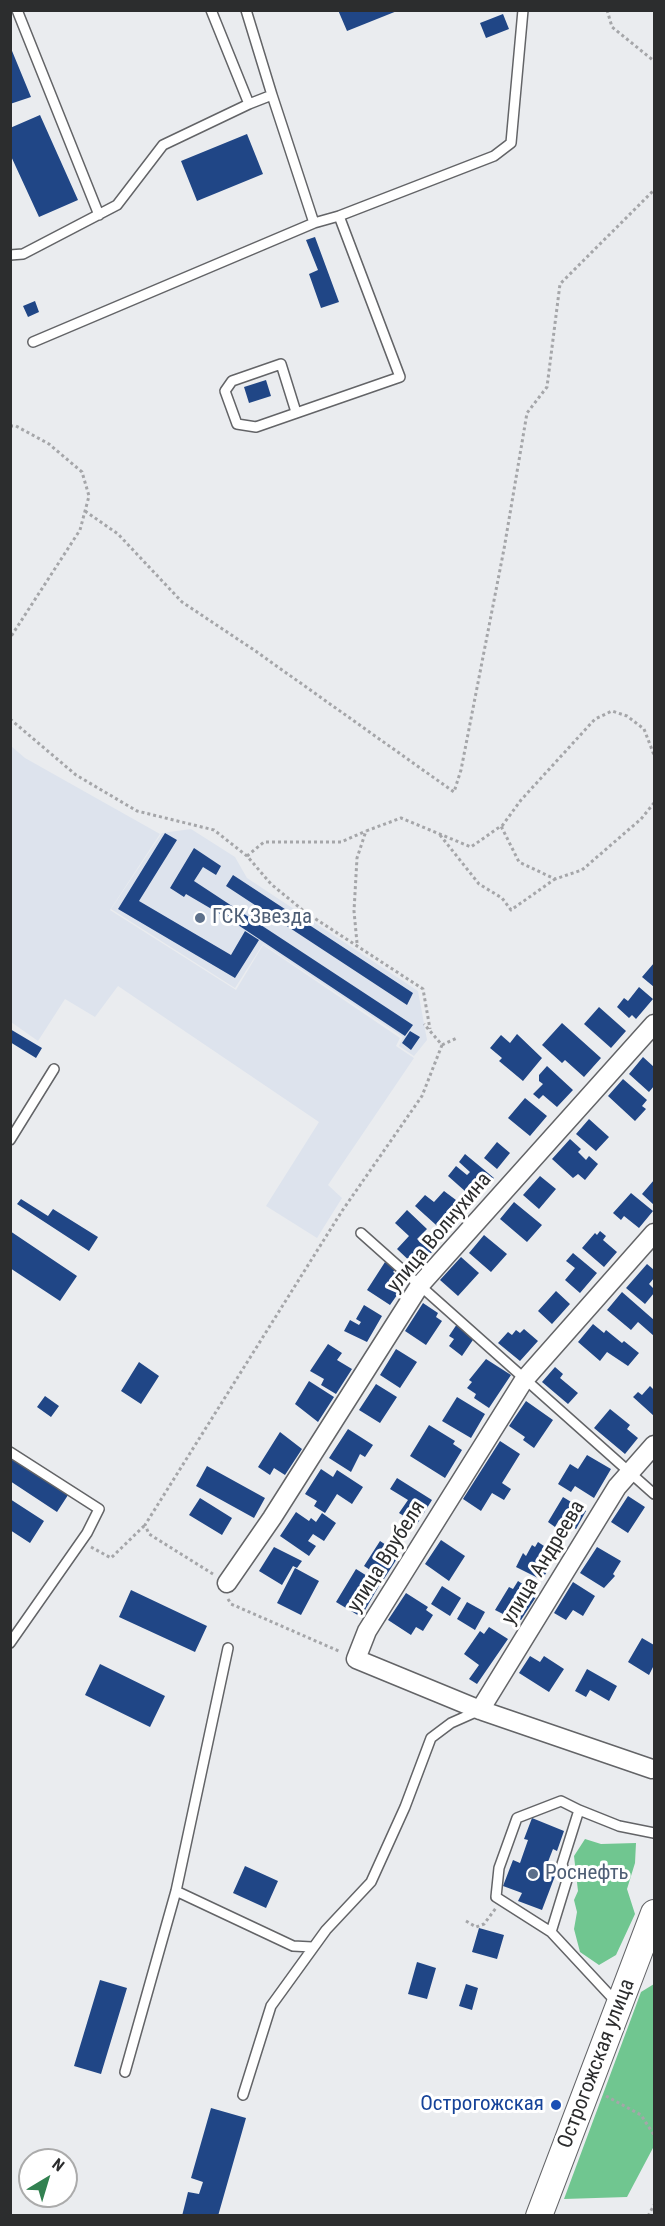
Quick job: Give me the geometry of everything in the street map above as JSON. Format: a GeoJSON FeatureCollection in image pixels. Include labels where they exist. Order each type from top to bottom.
{"type":"FeatureCollection","features":[{"type":"Feature","properties":{"kind":"street","name":"улица Волнухина"},"geometry":{"type":"LineString","coordinates":[[227,1583],[272,1518],[420,1285],[654,1024]]}},
{"type":"Feature","properties":{"kind":"street","name":"улица Врубеля"},"geometry":{"type":"LineString","coordinates":[[356,1659],[367,1631],[524,1380],[654,1233]]}},
{"type":"Feature","properties":{"kind":"street","name":"улица Андреева"},"geometry":{"type":"LineString","coordinates":[[480,1710],[617,1487],[654,1445]]}},
{"type":"Feature","properties":{"kind":"street"},"geometry":{"type":"LineString","coordinates":[[356,1659],[480,1710],[653,1768]]}},
{"type":"Feature","properties":{"kind":"street","name":"Острогожская улица"},"geometry":{"type":"LineString","coordinates":[[539,2216],[654,1913]]}},
{"type":"Feature","properties":{"kind":"lane"},"geometry":{"type":"LineString","coordinates":[[17,10],[99,215]]}},
{"type":"Feature","properties":{"kind":"lane"},"geometry":{"type":"LineString","coordinates":[[211,10],[249,104]]}},
{"type":"Feature","properties":{"kind":"lane"},"geometry":{"type":"LineString","coordinates":[[246,10],[314,223]]}},
{"type":"Feature","properties":{"kind":"lane"},"geometry":{"type":"LineString","coordinates":[[33,342],[314,223],[339,216],[494,156],[511,143],[523,10]]}},
{"type":"Feature","properties":{"kind":"lane"},"geometry":{"type":"LineString","coordinates":[[10,255],[23,254],[117,205],[163,145],[272,95]]}},
{"type":"Feature","properties":{"kind":"lane"},"geometry":{"type":"LineString","coordinates":[[296,412],[281,364],[232,381],[225,391],[237,424],[256,427],[400,377],[339,216]]}},
{"type":"Feature","properties":{"kind":"lane"},"geometry":{"type":"LineString","coordinates":[[10,1140],[54,1069]]}},
{"type":"Feature","properties":{"kind":"lane"},"geometry":{"type":"LineString","coordinates":[[361,1233],[654,1494]]}},
{"type":"Feature","properties":{"kind":"lane"},"geometry":{"type":"LineString","coordinates":[[10,1452],[99,1509],[81,1542],[10,1643]]}},
{"type":"Feature","properties":{"kind":"lane"},"geometry":{"type":"LineString","coordinates":[[125,2072],[176,1891],[228,1648]]}},
{"type":"Feature","properties":{"kind":"lane"},"geometry":{"type":"LineString","coordinates":[[243,2095],[271,2006],[312,1947],[371,1882],[405,1807],[431,1738],[451,1723],[480,1710]]}},
{"type":"Feature","properties":{"kind":"lane"},"geometry":{"type":"LineString","coordinates":[[619,2006],[551,1932],[496,1897],[499,1868],[517,1818],[561,1801],[619,1826],[654,1833]]}},
{"type":"Feature","properties":{"kind":"lane"},"geometry":{"type":"LineString","coordinates":[[551,1932],[567,1880],[561,1863],[579,1810]]}},
{"type":"Feature","properties":{"kind":"lane"},"geometry":{"type":"LineString","coordinates":[[176,1891],[293,1946],[312,1947]]}},
{"type":"Feature","properties":{"kind":"path"},"geometry":{"type":"LineString","coordinates":[[607,10],[612,27],[654,62]]}},
{"type":"Feature","properties":{"kind":"path"},"geometry":{"type":"LineString","coordinates":[[85,511],[118,534],[182,602],[254,650],[453,792],[460,770],[502,561],[526,413],[547,387],[560,284],[654,190]]}},
{"type":"Feature","properties":{"kind":"path"},"geometry":{"type":"LineString","coordinates":[[10,426],[16,426],[49,444],[82,472],[89,496],[80,530],[10,638]]}},
{"type":"Feature","properties":{"kind":"path"},"geometry":{"type":"LineString","coordinates":[[247,856],[264,842],[341,842],[401,818],[471,847],[501,826],[521,800],[595,719],[612,711],[627,716],[644,729],[654,755]]}},
{"type":"Feature","properties":{"kind":"path"},"geometry":{"type":"LineString","coordinates":[[10,719],[76,775],[137,811],[214,830],[247,856],[271,884],[296,905],[423,989],[430,1031]]}},
{"type":"Feature","properties":{"kind":"path"},"geometry":{"type":"LineString","coordinates":[[439,834],[479,884],[502,898],[511,910],[555,879],[582,870],[641,819],[654,803]]}},
{"type":"Feature","properties":{"kind":"path"},"geometry":{"type":"LineString","coordinates":[[501,826],[519,862],[555,879]]}},
{"type":"Feature","properties":{"kind":"path"},"geometry":{"type":"LineString","coordinates":[[357,944],[354,911],[357,858],[366,831]]}},
{"type":"Feature","properties":{"kind":"path"},"geometry":{"type":"LineString","coordinates":[[424,1024],[442,1045]]}},
{"type":"Feature","properties":{"kind":"path"},"geometry":{"type":"LineString","coordinates":[[81,1542],[111,1558],[145,1526],[342,1210],[422,1096],[442,1045],[457,1038]]}},
{"type":"Feature","properties":{"kind":"path"},"geometry":{"type":"LineString","coordinates":[[145,1526],[149,1534],[227,1583],[226,1594],[231,1604],[356,1659]]}},
{"type":"Feature","properties":{"kind":"path"},"geometry":{"type":"LineString","coordinates":[[466,1921],[476,1927],[484,1924],[502,1901]]}},
{"type":"Feature","properties":{"kind":"path"},"geometry":{"type":"LineString","coordinates":[[588,2087],[641,2115],[654,2135]]}},
{"type":"Feature","properties":{"kind":"path"},"geometry":{"type":"LineString","coordinates":[[648,2216],[654,2205]]}},
{"type":"Feature","properties":{"kind":"shaded area"},"geometry":{"type":"Polygon","coordinates":[[[11,746],[25,758],[160,834],[110,910],[236,990],[263,945],[400,1038],[396,1046],[414,1058],[328,1185],[342,1198],[317,1238],[266,1206],[319,1122],[118,986],[95,1017],[65,999],[38,1041],[11,1022],[11,746]]]}},
{"type":"Feature","properties":{"kind":"shaded area","name":"ГСК Звезда"},"geometry":{"type":"Polygon","coordinates":[[[191,829],[235,857],[247,878],[418,991],[427,1040],[414,1056],[399,1046],[403,1037],[263,944],[235,988],[111,909],[162,833],[191,829]]]}},
{"type":"Feature","properties":{"kind":"green space"},"geometry":{"type":"Polygon","coordinates":[[[585,1839],[601,1844],[636,1843],[635,1863],[627,1889],[635,1914],[616,1955],[599,1965],[580,1952],[574,1929],[577,1912],[574,1900],[578,1891],[574,1856],[585,1839]]]}},
{"type":"Feature","properties":{"kind":"green space"},"geometry":{"type":"Polygon","coordinates":[[[654,1984],[654,2146],[627,2197],[564,2199],[641,1992],[654,1984]]]}},
{"type":"Feature","properties":{"kind":"building"},"geometry":{"type":"Polygon","coordinates":[[[338,10],[397,10],[397,11],[347,31],[338,10]]]}},
{"type":"Feature","properties":{"kind":"building"},"geometry":{"type":"Polygon","coordinates":[[[503,14],[509,29],[486,38],[480,23],[503,14]]]}},
{"type":"Feature","properties":{"kind":"building"},"geometry":{"type":"Polygon","coordinates":[[[10,46],[31,97],[10,104],[10,46]]]}},
{"type":"Feature","properties":{"kind":"building"},"geometry":{"type":"Polygon","coordinates":[[[40,115],[78,200],[39,217],[10,154],[10,128],[40,115]]]}},
{"type":"Feature","properties":{"kind":"building"},"geometry":{"type":"Polygon","coordinates":[[[247,134],[263,174],[197,201],[181,161],[247,134]]]}},
{"type":"Feature","properties":{"kind":"building"},"geometry":{"type":"Polygon","coordinates":[[[315,237],[339,302],[321,308],[309,274],[318,270],[306,240],[315,237]]]}},
{"type":"Feature","properties":{"kind":"building"},"geometry":{"type":"Polygon","coordinates":[[[35,301],[39,312],[28,317],[23,306],[35,301]]]}},
{"type":"Feature","properties":{"kind":"building"},"geometry":{"type":"Polygon","coordinates":[[[266,380],[271,396],[249,403],[244,387],[266,380]]]}},
{"type":"Feature","properties":{"kind":"building"},"geometry":{"type":"Polygon","coordinates":[[[165,833],[177,840],[139,901],[231,955],[245,931],[259,940],[235,978],[118,909],[165,833]]]}},
{"type":"Feature","properties":{"kind":"building"},"geometry":{"type":"Polygon","coordinates":[[[194,848],[221,866],[216,875],[203,867],[194,881],[413,1025],[405,1036],[232,921],[186,894],[184,897],[170,888],[194,848]]]}},
{"type":"Feature","properties":{"kind":"building"},"geometry":{"type":"Polygon","coordinates":[[[233,875],[413,993],[407,1005],[226,886],[233,875]]]}},
{"type":"Feature","properties":{"kind":"building"},"geometry":{"type":"Polygon","coordinates":[[[654,963],[654,987],[642,977],[654,963]]]}},
{"type":"Feature","properties":{"kind":"building"},"geometry":{"type":"Polygon","coordinates":[[[639,987],[653,999],[636,1019],[632,1015],[629,1018],[617,1007],[624,998],[628,1001],[639,987]]]}},
{"type":"Feature","properties":{"kind":"building"},"geometry":{"type":"Polygon","coordinates":[[[599,1007],[626,1031],[611,1048],[584,1024],[599,1007]]]}},
{"type":"Feature","properties":{"kind":"building"},"geometry":{"type":"Polygon","coordinates":[[[562,1023],[601,1058],[584,1077],[565,1060],[562,1063],[542,1045],[562,1023]]]}},
{"type":"Feature","properties":{"kind":"building"},"geometry":{"type":"Polygon","coordinates":[[[10,1029],[42,1048],[36,1058],[10,1042],[10,1029]]]}},
{"type":"Feature","properties":{"kind":"building"},"geometry":{"type":"Polygon","coordinates":[[[410,1031],[420,1037],[411,1050],[402,1043],[410,1031]]]}},
{"type":"Feature","properties":{"kind":"building"},"geometry":{"type":"Polygon","coordinates":[[[517,1034],[542,1058],[523,1081],[499,1061],[502,1058],[490,1048],[501,1035],[510,1043],[517,1034]]]}},
{"type":"Feature","properties":{"kind":"building"},"geometry":{"type":"Polygon","coordinates":[[[643,1057],[654,1067],[654,1086],[649,1092],[629,1074],[643,1057]]]}},
{"type":"Feature","properties":{"kind":"building"},"geometry":{"type":"Polygon","coordinates":[[[547,1066],[573,1090],[557,1107],[543,1095],[539,1099],[533,1094],[543,1084],[539,1081],[539,1075],[547,1066]]]}},
{"type":"Feature","properties":{"kind":"building"},"geometry":{"type":"Polygon","coordinates":[[[623,1079],[647,1100],[642,1106],[646,1109],[635,1121],[608,1096],[623,1079]]]}},
{"type":"Feature","properties":{"kind":"building"},"geometry":{"type":"Polygon","coordinates":[[[525,1098],[547,1116],[530,1136],[508,1118],[525,1098]]]}},
{"type":"Feature","properties":{"kind":"building"},"geometry":{"type":"Polygon","coordinates":[[[589,1119],[609,1137],[596,1151],[576,1134],[589,1119]]]}},
{"type":"Feature","properties":{"kind":"building"},"geometry":{"type":"Polygon","coordinates":[[[570,1139],[581,1149],[578,1152],[586,1160],[589,1156],[598,1164],[585,1180],[578,1174],[573,1178],[552,1159],[570,1139]]]}},
{"type":"Feature","properties":{"kind":"building"},"geometry":{"type":"Polygon","coordinates":[[[497,1142],[510,1153],[497,1169],[484,1158],[497,1142]]]}},
{"type":"Feature","properties":{"kind":"building"},"geometry":{"type":"Polygon","coordinates":[[[465,1154],[494,1178],[471,1205],[462,1196],[466,1192],[448,1176],[456,1166],[467,1175],[470,1172],[459,1162],[465,1154]]]}},
{"type":"Feature","properties":{"kind":"building"},"geometry":{"type":"Polygon","coordinates":[[[540,1176],[556,1189],[539,1209],[523,1195],[540,1176]]]}},
{"type":"Feature","properties":{"kind":"building"},"geometry":{"type":"Polygon","coordinates":[[[654,1180],[654,1205],[642,1194],[654,1180]]]}},
{"type":"Feature","properties":{"kind":"building"},"geometry":{"type":"Polygon","coordinates":[[[444,1191],[456,1200],[453,1204],[463,1213],[445,1233],[415,1206],[425,1195],[434,1202],[444,1191]]]}},
{"type":"Feature","properties":{"kind":"building"},"geometry":{"type":"Polygon","coordinates":[[[631,1193],[653,1211],[639,1228],[624,1216],[621,1220],[613,1213],[631,1193]]]}},
{"type":"Feature","properties":{"kind":"building"},"geometry":{"type":"Polygon","coordinates":[[[21,1199],[48,1216],[53,1209],[98,1237],[89,1251],[17,1204],[21,1199]]]}},
{"type":"Feature","properties":{"kind":"building"},"geometry":{"type":"Polygon","coordinates":[[[514,1202],[542,1225],[527,1242],[500,1219],[514,1202]]]}},
{"type":"Feature","properties":{"kind":"building"},"geometry":{"type":"Polygon","coordinates":[[[407,1210],[427,1229],[417,1239],[432,1252],[417,1268],[397,1249],[409,1236],[395,1223],[407,1210]]]}},
{"type":"Feature","properties":{"kind":"building"},"geometry":{"type":"Polygon","coordinates":[[[10,1231],[77,1276],[60,1301],[10,1268],[10,1231]]]}},
{"type":"Feature","properties":{"kind":"building"},"geometry":{"type":"Polygon","coordinates":[[[600,1231],[606,1236],[603,1240],[617,1252],[604,1267],[582,1248],[595,1233],[597,1235],[600,1231]]]}},
{"type":"Feature","properties":{"kind":"building"},"geometry":{"type":"Polygon","coordinates":[[[484,1235],[507,1254],[491,1272],[469,1253],[484,1235]]]}},
{"type":"Feature","properties":{"kind":"building"},"geometry":{"type":"Polygon","coordinates":[[[573,1253],[597,1273],[580,1293],[565,1280],[575,1268],[566,1261],[573,1253]]]}},
{"type":"Feature","properties":{"kind":"building"},"geometry":{"type":"Polygon","coordinates":[[[461,1257],[479,1273],[458,1296],[440,1280],[461,1257]]]}},
{"type":"Feature","properties":{"kind":"building"},"geometry":{"type":"Polygon","coordinates":[[[385,1262],[396,1268],[393,1272],[407,1281],[390,1305],[367,1290],[385,1262]]]}},
{"type":"Feature","properties":{"kind":"building"},"geometry":{"type":"Polygon","coordinates":[[[647,1264],[654,1270],[654,1278],[649,1284],[654,1289],[654,1293],[645,1304],[626,1288],[647,1264]]]}},
{"type":"Feature","properties":{"kind":"building"},"geometry":{"type":"Polygon","coordinates":[[[556,1291],[570,1304],[552,1324],[538,1311],[556,1291]]]}},
{"type":"Feature","properties":{"kind":"building"},"geometry":{"type":"Polygon","coordinates":[[[622,1292],[654,1320],[654,1336],[638,1322],[631,1330],[607,1310],[622,1292]]]}},
{"type":"Feature","properties":{"kind":"building"},"geometry":{"type":"Polygon","coordinates":[[[423,1303],[438,1313],[436,1317],[442,1321],[426,1345],[405,1331],[423,1303]]]}},
{"type":"Feature","properties":{"kind":"building"},"geometry":{"type":"Polygon","coordinates":[[[364,1305],[382,1316],[367,1342],[344,1331],[350,1320],[359,1325],[361,1322],[356,1319],[364,1305]]]}},
{"type":"Feature","properties":{"kind":"building"},"geometry":{"type":"Polygon","coordinates":[[[457,1324],[475,1337],[462,1356],[449,1346],[454,1339],[449,1336],[457,1324]]]}},
{"type":"Feature","properties":{"kind":"building"},"geometry":{"type":"Polygon","coordinates":[[[593,1324],[604,1333],[606,1330],[622,1343],[624,1341],[639,1353],[628,1366],[607,1352],[600,1361],[578,1342],[593,1324]]]}},
{"type":"Feature","properties":{"kind":"building"},"geometry":{"type":"Polygon","coordinates":[[[524,1329],[538,1341],[520,1361],[498,1343],[508,1332],[512,1335],[516,1330],[520,1333],[524,1329]]]}},
{"type":"Feature","properties":{"kind":"building"},"geometry":{"type":"Polygon","coordinates":[[[328,1344],[342,1353],[337,1360],[352,1369],[336,1394],[321,1385],[324,1379],[310,1371],[328,1344]]]}},
{"type":"Feature","properties":{"kind":"building"},"geometry":{"type":"Polygon","coordinates":[[[396,1349],[417,1362],[400,1388],[380,1375],[396,1349]]]}},
{"type":"Feature","properties":{"kind":"building"},"geometry":{"type":"Polygon","coordinates":[[[486,1359],[511,1375],[489,1408],[474,1398],[476,1394],[467,1388],[472,1382],[469,1380],[486,1359]]]}},
{"type":"Feature","properties":{"kind":"building"},"geometry":{"type":"Polygon","coordinates":[[[139,1362],[159,1376],[141,1404],[121,1391],[139,1362]]]}},
{"type":"Feature","properties":{"kind":"building"},"geometry":{"type":"Polygon","coordinates":[[[555,1367],[563,1374],[560,1378],[578,1393],[568,1404],[542,1382],[555,1367]]]}},
{"type":"Feature","properties":{"kind":"building"},"geometry":{"type":"Polygon","coordinates":[[[309,1381],[334,1397],[318,1422],[295,1404],[309,1381]]]}},
{"type":"Feature","properties":{"kind":"building"},"geometry":{"type":"Polygon","coordinates":[[[376,1384],[397,1397],[380,1423],[359,1410],[376,1384]]]}},
{"type":"Feature","properties":{"kind":"building"},"geometry":{"type":"Polygon","coordinates":[[[650,1386],[654,1390],[654,1416],[633,1397],[638,1392],[642,1395],[650,1386]]]}},
{"type":"Feature","properties":{"kind":"building"},"geometry":{"type":"Polygon","coordinates":[[[45,1396],[59,1406],[51,1417],[37,1407],[45,1396]]]}},
{"type":"Feature","properties":{"kind":"building"},"geometry":{"type":"Polygon","coordinates":[[[457,1397],[485,1414],[471,1438],[442,1421],[457,1397]]]}},
{"type":"Feature","properties":{"kind":"building"},"geometry":{"type":"Polygon","coordinates":[[[526,1401],[553,1420],[534,1448],[523,1440],[525,1437],[509,1426],[526,1401]]]}},
{"type":"Feature","properties":{"kind":"building"},"geometry":{"type":"Polygon","coordinates":[[[610,1409],[630,1425],[627,1429],[638,1438],[625,1454],[594,1428],[610,1409]]]}},
{"type":"Feature","properties":{"kind":"building"},"geometry":{"type":"Polygon","coordinates":[[[429,1425],[455,1441],[453,1444],[462,1450],[445,1478],[410,1456],[429,1425]]]}},
{"type":"Feature","properties":{"kind":"building"},"geometry":{"type":"Polygon","coordinates":[[[348,1429],[373,1445],[365,1457],[360,1454],[351,1472],[329,1458],[348,1429]]]}},
{"type":"Feature","properties":{"kind":"building"},"geometry":{"type":"Polygon","coordinates":[[[280,1432],[302,1449],[285,1475],[274,1468],[270,1475],[258,1467],[280,1432]]]}},
{"type":"Feature","properties":{"kind":"building"},"geometry":{"type":"Polygon","coordinates":[[[500,1441],[520,1454],[502,1483],[511,1489],[504,1500],[492,1493],[481,1511],[463,1499],[500,1441]]]}},
{"type":"Feature","properties":{"kind":"building"},"geometry":{"type":"Polygon","coordinates":[[[10,1453],[70,1492],[57,1512],[10,1481],[10,1453]]]}},
{"type":"Feature","properties":{"kind":"building"},"geometry":{"type":"Polygon","coordinates":[[[587,1455],[611,1469],[594,1498],[575,1486],[571,1492],[558,1484],[570,1464],[578,1469],[587,1455]]]}},
{"type":"Feature","properties":{"kind":"building"},"geometry":{"type":"Polygon","coordinates":[[[207,1466],[265,1498],[254,1518],[196,1486],[207,1466]]]}},
{"type":"Feature","properties":{"kind":"building"},"geometry":{"type":"Polygon","coordinates":[[[321,1469],[333,1477],[337,1470],[363,1487],[352,1504],[337,1494],[325,1513],[314,1506],[317,1501],[305,1494],[321,1469]]]}},
{"type":"Feature","properties":{"kind":"building"},"geometry":{"type":"Polygon","coordinates":[[[397,1478],[432,1500],[417,1524],[399,1513],[408,1500],[390,1489],[397,1478]]]}},
{"type":"Feature","properties":{"kind":"building"},"geometry":{"type":"Polygon","coordinates":[[[628,1496],[645,1507],[628,1533],[611,1522],[628,1496]]]}},
{"type":"Feature","properties":{"kind":"building"},"geometry":{"type":"Polygon","coordinates":[[[563,1497],[586,1511],[576,1529],[559,1520],[555,1527],[548,1522],[563,1497]]]}},
{"type":"Feature","properties":{"kind":"building"},"geometry":{"type":"Polygon","coordinates":[[[200,1498],[232,1518],[222,1535],[189,1515],[200,1498]]]}},
{"type":"Feature","properties":{"kind":"building"},"geometry":{"type":"Polygon","coordinates":[[[10,1499],[44,1521],[30,1543],[10,1530],[10,1499]]]}},
{"type":"Feature","properties":{"kind":"building"},"geometry":{"type":"Polygon","coordinates":[[[296,1512],[309,1521],[311,1518],[316,1522],[322,1513],[336,1523],[324,1541],[313,1534],[308,1541],[316,1546],[309,1556],[280,1536],[296,1512]]]}},
{"type":"Feature","properties":{"kind":"building"},"geometry":{"type":"Polygon","coordinates":[[[441,1540],[465,1556],[449,1581],[425,1564],[441,1540]]]}},
{"type":"Feature","properties":{"kind":"building"},"geometry":{"type":"Polygon","coordinates":[[[380,1541],[400,1554],[384,1579],[364,1566],[380,1541]]]}},
{"type":"Feature","properties":{"kind":"building"},"geometry":{"type":"Polygon","coordinates":[[[538,1542],[544,1546],[542,1550],[555,1558],[542,1580],[516,1567],[523,1553],[526,1556],[532,1545],[535,1547],[538,1542]]]}},
{"type":"Feature","properties":{"kind":"building"},"geometry":{"type":"Polygon","coordinates":[[[274,1547],[302,1561],[297,1568],[293,1566],[282,1585],[259,1571],[274,1547]]]}},
{"type":"Feature","properties":{"kind":"building"},"geometry":{"type":"Polygon","coordinates":[[[597,1547],[621,1561],[613,1574],[615,1576],[604,1588],[580,1573],[597,1547]]]}},
{"type":"Feature","properties":{"kind":"building"},"geometry":{"type":"Polygon","coordinates":[[[295,1568],[319,1581],[301,1615],[277,1603],[295,1568]]]}},
{"type":"Feature","properties":{"kind":"building"},"geometry":{"type":"Polygon","coordinates":[[[356,1569],[380,1584],[361,1617],[336,1602],[356,1569]]]}},
{"type":"Feature","properties":{"kind":"building"},"geometry":{"type":"Polygon","coordinates":[[[518,1581],[538,1594],[521,1620],[505,1610],[503,1614],[495,1610],[509,1587],[513,1589],[518,1581]]]}},
{"type":"Feature","properties":{"kind":"building"},"geometry":{"type":"Polygon","coordinates":[[[573,1582],[595,1596],[583,1616],[573,1610],[566,1620],[554,1613],[573,1582]]]}},
{"type":"Feature","properties":{"kind":"building"},"geometry":{"type":"Polygon","coordinates":[[[442,1586],[461,1598],[450,1616],[431,1604],[442,1586]]]}},
{"type":"Feature","properties":{"kind":"building"},"geometry":{"type":"Polygon","coordinates":[[[131,1590],[207,1626],[195,1652],[119,1617],[131,1590]]]}},
{"type":"Feature","properties":{"kind":"building"},"geometry":{"type":"Polygon","coordinates":[[[406,1593],[428,1607],[426,1610],[433,1615],[423,1631],[416,1627],[411,1635],[388,1620],[406,1593]]]}},
{"type":"Feature","properties":{"kind":"building"},"geometry":{"type":"Polygon","coordinates":[[[467,1602],[485,1612],[475,1630],[457,1619],[467,1602]]]}},
{"type":"Feature","properties":{"kind":"building"},"geometry":{"type":"Polygon","coordinates":[[[489,1627],[508,1639],[477,1684],[469,1679],[479,1665],[464,1654],[480,1631],[484,1634],[489,1627]]]}},
{"type":"Feature","properties":{"kind":"building"},"geometry":{"type":"Polygon","coordinates":[[[642,1638],[654,1645],[654,1665],[649,1675],[628,1662],[642,1638]]]}},
{"type":"Feature","properties":{"kind":"building"},"geometry":{"type":"Polygon","coordinates":[[[530,1656],[540,1662],[544,1656],[564,1669],[549,1692],[519,1673],[530,1656]]]}},
{"type":"Feature","properties":{"kind":"building"},"geometry":{"type":"Polygon","coordinates":[[[100,1664],[165,1696],[150,1727],[85,1695],[100,1664]]]}},
{"type":"Feature","properties":{"kind":"building"},"geometry":{"type":"Polygon","coordinates":[[[587,1669],[617,1686],[609,1701],[590,1690],[586,1697],[575,1691],[587,1669]]]}},
{"type":"Feature","properties":{"kind":"building"},"geometry":{"type":"Polygon","coordinates":[[[532,1818],[564,1831],[557,1851],[553,1849],[544,1872],[555,1876],[542,1910],[518,1901],[522,1893],[503,1886],[513,1860],[520,1863],[528,1840],[524,1839],[532,1818]]]}},
{"type":"Feature","properties":{"kind":"building"},"geometry":{"type":"Polygon","coordinates":[[[245,1866],[278,1881],[266,1908],[233,1893],[245,1866]]]}},
{"type":"Feature","properties":{"kind":"building"},"geometry":{"type":"Polygon","coordinates":[[[479,1928],[504,1935],[497,1959],[472,1952],[479,1928]]]}},
{"type":"Feature","properties":{"kind":"building"},"geometry":{"type":"Polygon","coordinates":[[[417,1962],[436,1968],[427,1999],[408,1994],[417,1962]]]}},
{"type":"Feature","properties":{"kind":"building"},"geometry":{"type":"Polygon","coordinates":[[[100,1980],[127,1988],[101,2074],[74,2066],[100,1980]]]}},
{"type":"Feature","properties":{"kind":"building"},"geometry":{"type":"Polygon","coordinates":[[[466,1984],[478,1988],[472,2010],[459,2006],[466,1984]]]}},
{"type":"Feature","properties":{"kind":"building"},"geometry":{"type":"Polygon","coordinates":[[[211,2108],[246,2118],[218,2216],[182,2216],[188,2192],[199,2194],[203,2182],[191,2178],[211,2108]]]}},
{"type":"Feature","properties":{"kind":"place","name":"ГСК Звезда"},"geometry":{"type":"Point","coordinates":[200,918]}},
{"type":"Feature","properties":{"kind":"place","name":"Роснефть"},"geometry":{"type":"Point","coordinates":[533,1874]}},
{"type":"Feature","properties":{"kind":"place","name":"Острогожская"},"geometry":{"type":"Point","coordinates":[556,2105]}}]}
